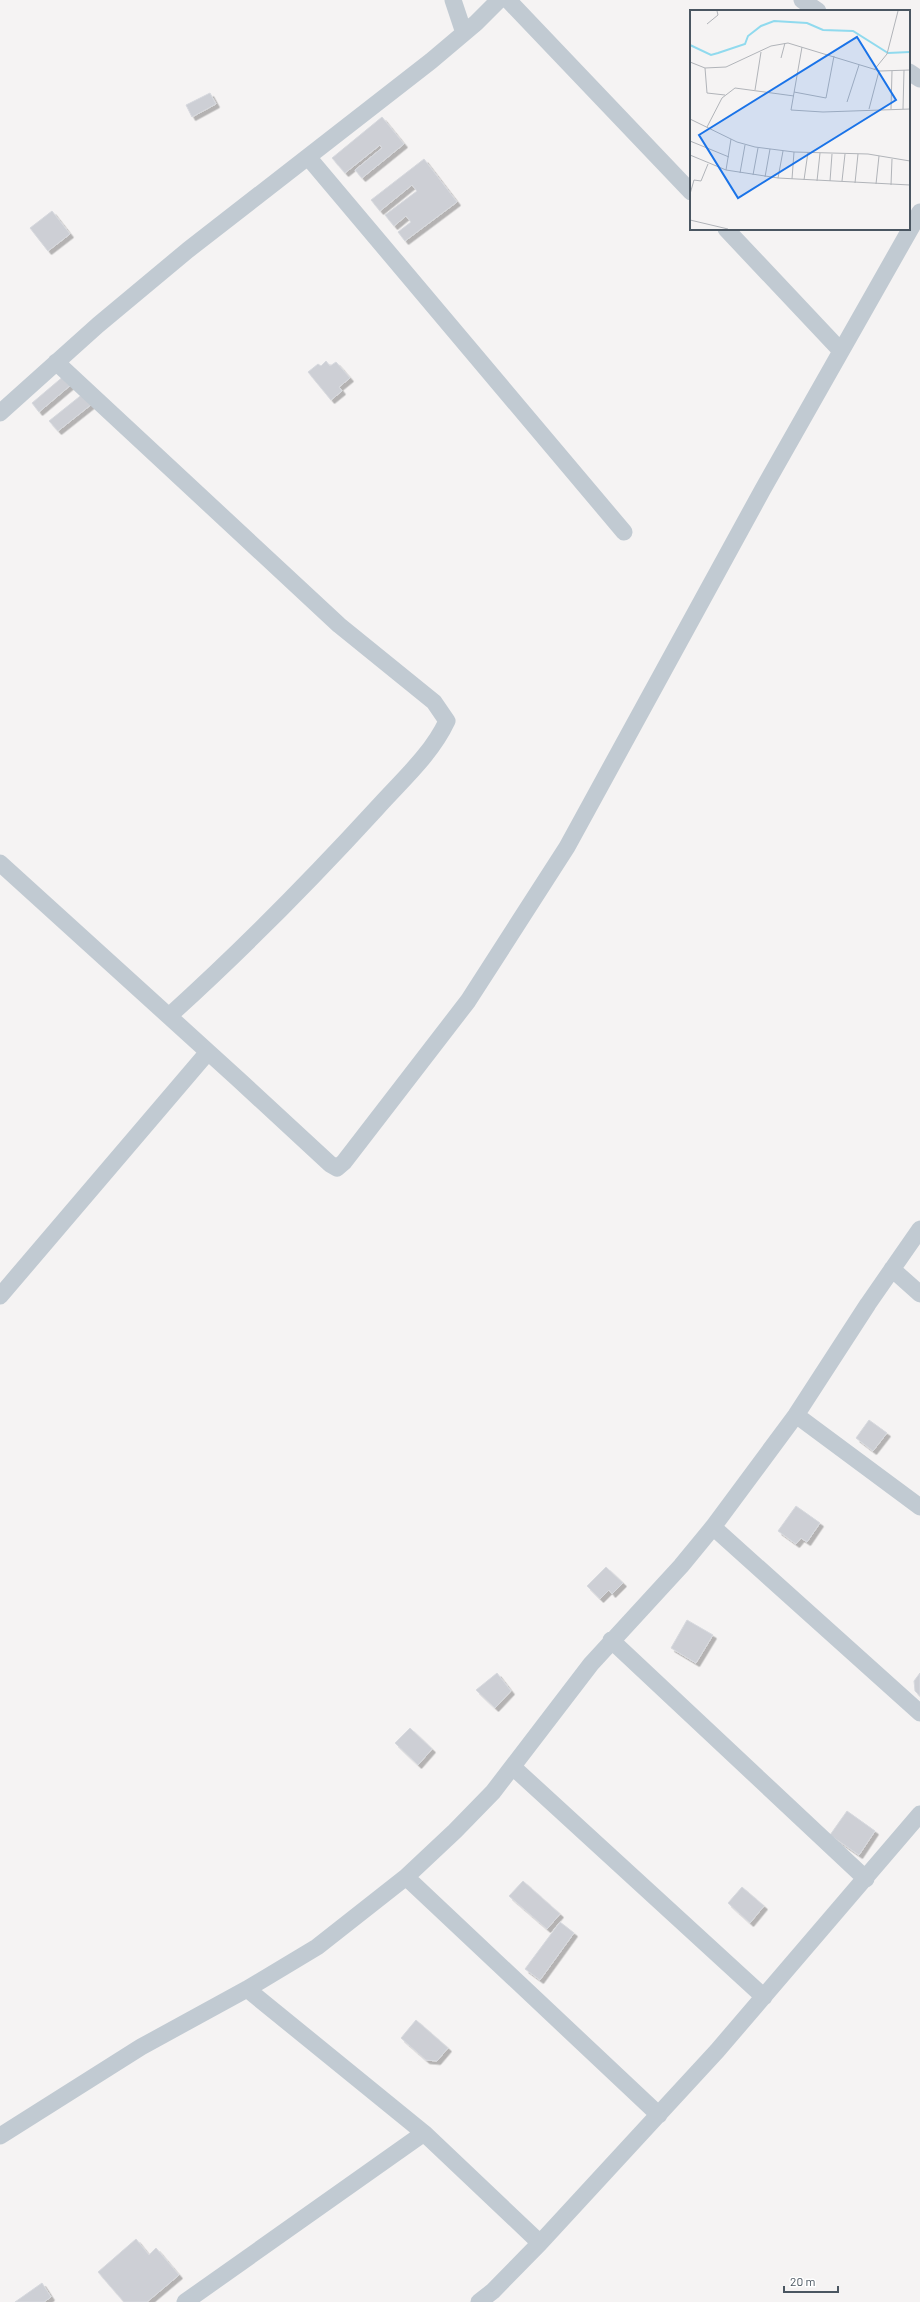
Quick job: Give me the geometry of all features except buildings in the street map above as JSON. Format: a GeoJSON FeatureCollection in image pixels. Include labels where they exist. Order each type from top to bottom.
{"type":"FeatureCollection","features":[{"type":"Feature","properties":{"kind":"street"},"geometry":{"type":"LineString","coordinates":[[453,0],[464,33]]}},
{"type":"Feature","properties":{"kind":"street"},"geometry":{"type":"LineString","coordinates":[[0,413],[98,325],[188,250],[464,33],[499,0]]}},
{"type":"Feature","properties":{"kind":"street"},"geometry":{"type":"LineString","coordinates":[[508,0],[690,191]]}},
{"type":"Feature","properties":{"kind":"street"},"geometry":{"type":"LineString","coordinates":[[802,0],[817,10]]}},
{"type":"Feature","properties":{"kind":"street"},"geometry":{"type":"LineString","coordinates":[[910,73],[920,79]]}},
{"type":"Feature","properties":{"kind":"street"},"geometry":{"type":"LineString","coordinates":[[308,157],[624,532]]}},
{"type":"Feature","properties":{"kind":"street"},"geometry":{"type":"LineString","coordinates":[[910,230],[920,212]]}},
{"type":"Feature","properties":{"kind":"street"},"geometry":{"type":"LineString","coordinates":[[727,230],[841,351]]}},
{"type":"Feature","properties":{"kind":"street"},"geometry":{"type":"LineString","coordinates":[[0,863],[330,1164],[337,1168],[344,1162],[468,1001],[567,847],[665,667],[910,230]]}},
{"type":"Feature","properties":{"kind":"street"},"geometry":{"type":"LineString","coordinates":[[56,362],[339,625],[434,702],[447,721],[438,741],[365,821],[218,971],[169,1016]]}},
{"type":"Feature","properties":{"kind":"street"},"geometry":{"type":"LineString","coordinates":[[0,1296],[208,1052]]}},
{"type":"Feature","properties":{"kind":"street"},"geometry":{"type":"LineString","coordinates":[[0,2136],[141,2046],[247,1989],[317,1947],[406,1877],[494,1792],[514,1768],[553,1713],[611,1640],[681,1566],[713,1527],[796,1415],[892,1269],[920,1230]]}},
{"type":"Feature","properties":{"kind":"street"},"geometry":{"type":"LineString","coordinates":[[892,1269],[920,1294]]}},
{"type":"Feature","properties":{"kind":"street"},"geometry":{"type":"LineString","coordinates":[[796,1415],[920,1507]]}},
{"type":"Feature","properties":{"kind":"street"},"geometry":{"type":"LineString","coordinates":[[713,1527],[920,1713]]}},
{"type":"Feature","properties":{"kind":"street"},"geometry":{"type":"LineString","coordinates":[[611,1640],[866,1878]]}},
{"type":"Feature","properties":{"kind":"street"},"geometry":{"type":"LineString","coordinates":[[514,1768],[764,1997]]}},
{"type":"Feature","properties":{"kind":"street"},"geometry":{"type":"LineString","coordinates":[[479,2302],[493,2291],[540,2243],[659,2115],[764,1997],[920,1814]]}},
{"type":"Feature","properties":{"kind":"street"},"geometry":{"type":"LineString","coordinates":[[406,1877],[659,2115]]}},
{"type":"Feature","properties":{"kind":"street"},"geometry":{"type":"LineString","coordinates":[[247,1989],[424,2133],[540,2243]]}},
{"type":"Feature","properties":{"kind":"street"},"geometry":{"type":"LineString","coordinates":[[185,2302],[424,2133]]}}]}
